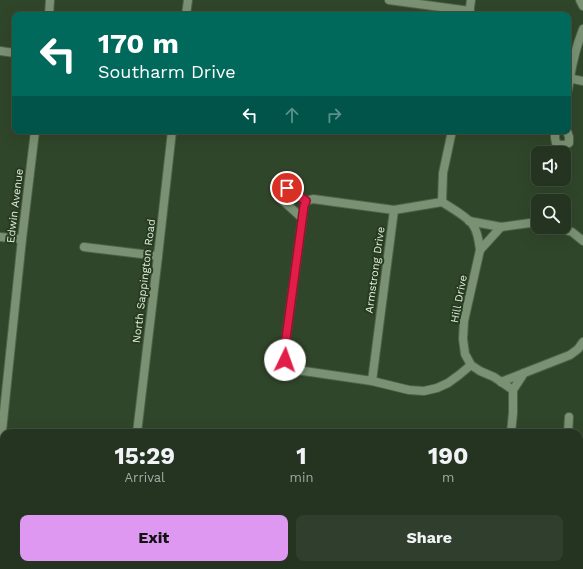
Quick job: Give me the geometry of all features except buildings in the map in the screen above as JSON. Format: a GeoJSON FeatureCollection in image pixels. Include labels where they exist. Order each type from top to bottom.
{"type":"FeatureCollection","features":[{"type":"Feature","properties":{"kind":"street"},"geometry":{"type":"LineString","coordinates":[[48,12],[50,0]]}},
{"type":"Feature","properties":{"kind":"street"},"geometry":{"type":"LineString","coordinates":[[186,12],[188,0]]}},
{"type":"Feature","properties":{"kind":"street"},"geometry":{"type":"LineString","coordinates":[[389,0],[464,12]]}},
{"type":"Feature","properties":{"kind":"street"},"geometry":{"type":"LineString","coordinates":[[470,12],[471,0]]}},
{"type":"Feature","properties":{"kind":"street"},"geometry":{"type":"LineString","coordinates":[[571,70],[577,44],[583,29]]}},
{"type":"Feature","properties":{"kind":"street"},"geometry":{"type":"LineString","coordinates":[[0,51],[12,53]]}},
{"type":"Feature","properties":{"kind":"street"},"geometry":{"type":"LineString","coordinates":[[571,78],[583,81]]}},
{"type":"Feature","properties":{"kind":"street","name":"Edwin Avenue"},"geometry":{"type":"LineString","coordinates":[[2,429],[35,134]]}},
{"type":"Feature","properties":{"kind":"street","name":"North Sappington Road"},"geometry":{"type":"LineString","coordinates":[[137,429],[172,134]]}},
{"type":"Feature","properties":{"kind":"street"},"geometry":{"type":"LineString","coordinates":[[306,201],[313,199],[394,210],[442,202],[443,173],[451,134]]}},
{"type":"Feature","properties":{"kind":"street"},"geometry":{"type":"LineString","coordinates":[[555,134],[554,138],[556,143],[559,145],[569,143],[568,134]]}},
{"type":"Feature","properties":{"kind":"street"},"geometry":{"type":"LineString","coordinates":[[302,218],[280,198],[280,191],[283,188],[287,188],[306,201]]}},
{"type":"Feature","properties":{"kind":"street"},"geometry":{"type":"LineString","coordinates":[[306,201],[302,218],[285,350],[285,360],[288,366],[372,381],[409,390],[424,391],[437,388],[448,383],[471,365],[480,372],[494,377],[513,390]]}},
{"type":"Feature","properties":{"kind":"street","name":"Hill Drive"},"geometry":{"type":"LineString","coordinates":[[442,202],[474,225],[480,250],[464,322],[463,339],[465,354],[471,365]]}},
{"type":"Feature","properties":{"kind":"street","name":"Armstrong Drive"},"geometry":{"type":"LineString","coordinates":[[372,381],[394,210]]}},
{"type":"Feature","properties":{"kind":"street","name":"Hill Drive"},"geometry":{"type":"LineString","coordinates":[[469,221],[501,227],[531,223]]}},
{"type":"Feature","properties":{"kind":"street","name":"Hill Drive"},"geometry":{"type":"LineString","coordinates":[[480,250],[501,227]]}},
{"type":"Feature","properties":{"kind":"street"},"geometry":{"type":"LineString","coordinates":[[571,232],[581,237]]}},
{"type":"Feature","properties":{"kind":"street"},"geometry":{"type":"LineString","coordinates":[[0,237],[22,239]]}},
{"type":"Feature","properties":{"kind":"street"},"geometry":{"type":"LineString","coordinates":[[84,247],[158,256]]}},
{"type":"Feature","properties":{"kind":"street"},"geometry":{"type":"LineString","coordinates":[[501,382],[570,355],[578,349],[583,342]]}},
{"type":"Feature","properties":{"kind":"street"},"geometry":{"type":"LineString","coordinates":[[511,429],[513,390],[524,373]]}},
{"type":"Feature","properties":{"kind":"street"},"geometry":{"type":"LineString","coordinates":[[568,429],[570,417]]}},
{"type":"Feature","properties":{"kind":"route"},"geometry":{"type":"LineString","coordinates":[[285,360],[285,346],[298,246],[306,201],[287,188]]}}]}
